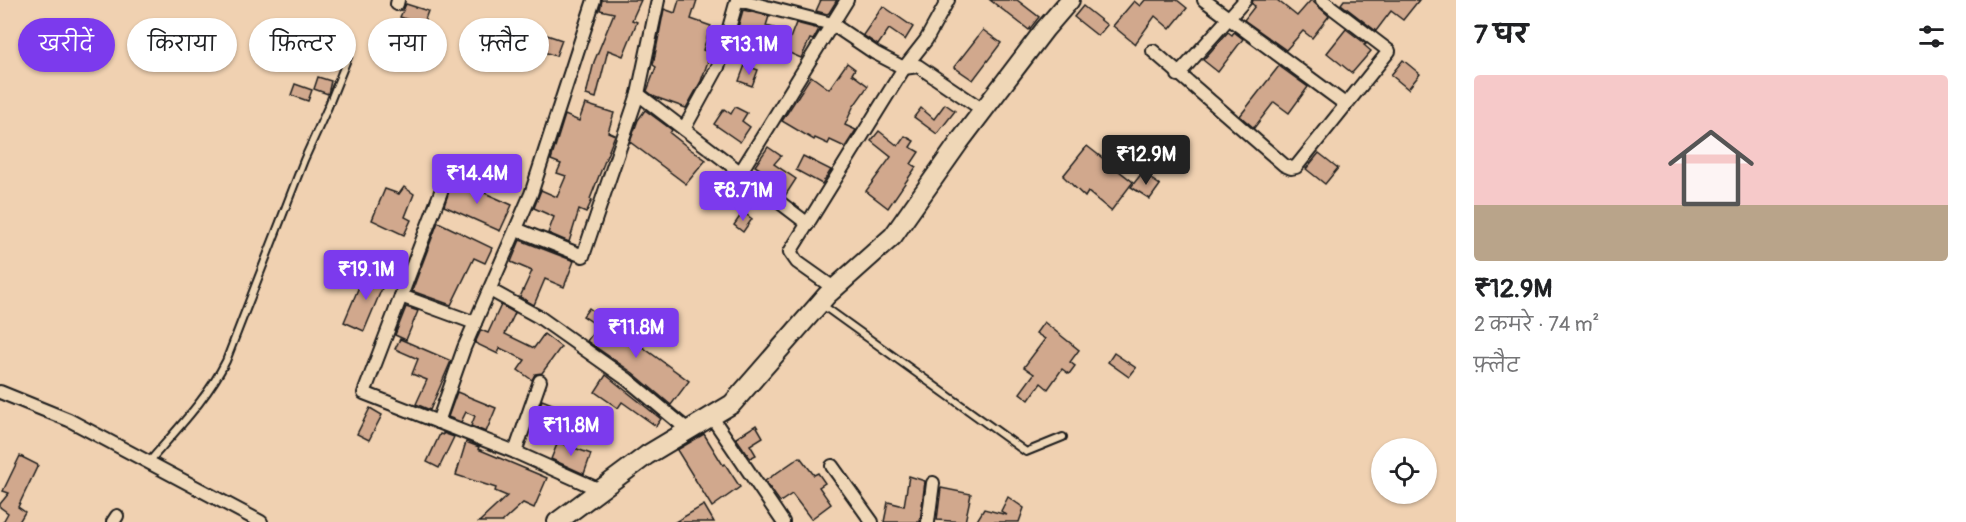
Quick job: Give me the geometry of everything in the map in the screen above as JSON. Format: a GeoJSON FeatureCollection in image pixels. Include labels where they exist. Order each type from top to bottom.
{"type":"FeatureCollection","features":[{"type":"Feature","properties":{"kind":"street"},"geometry":{"type":"LineString","coordinates":[[438,422],[464,348],[534,183],[594,0]]}},
{"type":"Feature","properties":{"kind":"street"},"geometry":{"type":"LineString","coordinates":[[516,229],[582,256],[638,94],[658,0]]}},
{"type":"Feature","properties":{"kind":"street"},"geometry":{"type":"LineString","coordinates":[[684,129],[718,67],[738,0],[772,5],[832,24],[875,53],[904,68],[918,66],[983,110]]}},
{"type":"Feature","properties":{"kind":"street"},"geometry":{"type":"LineString","coordinates":[[740,173],[848,0]]}},
{"type":"Feature","properties":{"kind":"street"},"geometry":{"type":"LineString","coordinates":[[835,289],[797,262],[790,252],[904,68],[926,40],[948,0]]}},
{"type":"Feature","properties":{"kind":"street"},"geometry":{"type":"LineString","coordinates":[[557,522],[647,455],[732,404],[820,304],[893,236],[983,110],[1070,0]]}},
{"type":"Feature","properties":{"kind":"street"},"geometry":{"type":"LineString","coordinates":[[1204,0],[1228,20],[1345,104]]}},
{"type":"Feature","properties":{"kind":"street"},"geometry":{"type":"LineString","coordinates":[[1178,75],[1245,0]]}},
{"type":"Feature","properties":{"kind":"street"},"geometry":{"type":"LineString","coordinates":[[1152,51],[1284,165],[1291,168],[1296,167],[1389,51],[1322,0]]}},
{"type":"Feature","properties":{"kind":"street"},"geometry":{"type":"LineString","coordinates":[[638,94],[807,224]]}},
{"type":"Feature","properties":{"kind":"street"},"geometry":{"type":"LineString","coordinates":[[445,181],[364,393],[515,452],[600,490]]}},
{"type":"Feature","properties":{"kind":"street"},"geometry":{"type":"LineString","coordinates":[[490,290],[539,317],[620,373],[688,430]]}},
{"type":"Feature","properties":{"kind":"street"},"geometry":{"type":"LineString","coordinates":[[401,296],[475,323]]}},
{"type":"Feature","properties":{"kind":"street"},"geometry":{"type":"LineString","coordinates":[[515,452],[540,381]]}},
{"type":"Feature","properties":{"kind":"street"},"geometry":{"type":"LineString","coordinates":[[0,392],[69,420],[261,522]]}},
{"type":"Feature","properties":{"kind":"street"},"geometry":{"type":"LineString","coordinates":[[711,416],[783,522]]}},
{"type":"Feature","properties":{"kind":"street"},"geometry":{"type":"LineString","coordinates":[[832,466],[872,522]]}},
{"type":"Feature","properties":{"kind":"street"},"geometry":{"type":"LineString","coordinates":[[928,522],[933,483]]}},
{"type":"Feature","properties":{"kind":"lane"},"geometry":{"type":"LineString","coordinates":[[148,462],[205,395],[226,361],[304,160],[342,72]]}},
{"type":"Feature","properties":{"kind":"lane"},"geometry":{"type":"LineString","coordinates":[[820,304],[1026,452],[1062,437]]}},
{"type":"Feature","properties":{"kind":"building"},"geometry":{"type":"Polygon","coordinates":[[[602,0],[641,0],[632,20],[637,22],[623,56],[608,50],[596,98],[586,95],[594,62],[614,13],[600,10],[602,0]]]}},
{"type":"Feature","properties":{"kind":"building"},"geometry":{"type":"Polygon","coordinates":[[[679,0],[697,0],[691,19],[711,26],[703,50],[711,53],[701,81],[686,108],[655,97],[647,91],[656,67],[653,65],[664,9],[675,13],[679,0]]]}},
{"type":"Feature","properties":{"kind":"building"},"geometry":{"type":"Polygon","coordinates":[[[821,0],[837,0],[827,14],[816,11],[821,0]]]}},
{"type":"Feature","properties":{"kind":"building"},"geometry":{"type":"Polygon","coordinates":[[[990,0],[1017,0],[1039,17],[1029,30],[990,0]]]}},
{"type":"Feature","properties":{"kind":"building"},"geometry":{"type":"Polygon","coordinates":[[[1145,0],[1177,0],[1187,8],[1170,29],[1155,16],[1135,44],[1113,26],[1134,1],[1140,6],[1145,0]]]}},
{"type":"Feature","properties":{"kind":"building"},"geometry":{"type":"Polygon","coordinates":[[[1253,0],[1277,0],[1297,16],[1311,0],[1329,16],[1312,38],[1303,31],[1286,50],[1244,20],[1255,6],[1252,4],[1253,0]]]}},
{"type":"Feature","properties":{"kind":"building"},"geometry":{"type":"Polygon","coordinates":[[[1344,0],[1419,0],[1403,20],[1391,11],[1376,31],[1341,4],[1344,0]]]}},
{"type":"Feature","properties":{"kind":"building"},"geometry":{"type":"Polygon","coordinates":[[[406,4],[428,11],[426,18],[400,17],[406,4]]]}},
{"type":"Feature","properties":{"kind":"building"},"geometry":{"type":"Polygon","coordinates":[[[883,6],[913,27],[905,40],[889,29],[878,45],[863,35],[883,6]]]}},
{"type":"Feature","properties":{"kind":"building"},"geometry":{"type":"Polygon","coordinates":[[[1083,6],[1107,25],[1098,36],[1074,17],[1083,6]]]}},
{"type":"Feature","properties":{"kind":"building"},"geometry":{"type":"Polygon","coordinates":[[[743,10],[769,16],[766,26],[774,28],[765,52],[734,41],[743,10]]]}},
{"type":"Feature","properties":{"kind":"building"},"geometry":{"type":"Polygon","coordinates":[[[796,23],[819,29],[813,40],[810,39],[801,58],[785,51],[796,23]]]}},
{"type":"Feature","properties":{"kind":"building"},"geometry":{"type":"Polygon","coordinates":[[[1346,29],[1366,44],[1364,45],[1371,51],[1352,73],[1327,53],[1346,29]]]}},
{"type":"Feature","properties":{"kind":"building"},"geometry":{"type":"Polygon","coordinates":[[[983,30],[1001,43],[973,80],[954,67],[983,30]]]}},
{"type":"Feature","properties":{"kind":"building"},"geometry":{"type":"Polygon","coordinates":[[[1228,32],[1232,35],[1234,32],[1243,39],[1218,72],[1203,60],[1228,32]]]}},
{"type":"Feature","properties":{"kind":"building"},"geometry":{"type":"Polygon","coordinates":[[[549,36],[562,40],[556,56],[549,54],[549,36]]]}},
{"type":"Feature","properties":{"kind":"building"},"geometry":{"type":"Polygon","coordinates":[[[1403,60],[1420,74],[1408,89],[1391,75],[1403,60]]]}},
{"type":"Feature","properties":{"kind":"building"},"geometry":{"type":"Polygon","coordinates":[[[847,63],[855,69],[852,74],[868,86],[853,107],[845,125],[856,130],[845,147],[830,140],[828,144],[815,138],[814,140],[782,121],[811,76],[829,89],[847,63]]]}},
{"type":"Feature","properties":{"kind":"building"},"geometry":{"type":"Polygon","coordinates":[[[745,65],[758,70],[752,86],[739,81],[745,65]]]}},
{"type":"Feature","properties":{"kind":"building"},"geometry":{"type":"Polygon","coordinates":[[[1279,66],[1308,87],[1289,113],[1274,102],[1254,128],[1240,116],[1279,66]]]}},
{"type":"Feature","properties":{"kind":"building"},"geometry":{"type":"Polygon","coordinates":[[[318,77],[331,81],[328,94],[314,89],[318,77]]]}},
{"type":"Feature","properties":{"kind":"building"},"geometry":{"type":"Polygon","coordinates":[[[295,84],[312,90],[308,101],[291,95],[295,84]]]}},
{"type":"Feature","properties":{"kind":"building"},"geometry":{"type":"Polygon","coordinates":[[[585,104],[614,113],[608,132],[615,135],[590,199],[592,200],[586,213],[579,210],[569,242],[548,233],[554,217],[534,208],[541,190],[557,197],[566,176],[557,173],[561,164],[551,160],[565,115],[579,121],[585,104]]]}},
{"type":"Feature","properties":{"kind":"building"},"geometry":{"type":"Polygon","coordinates":[[[945,104],[955,111],[937,134],[914,117],[921,108],[934,119],[945,104]]]}},
{"type":"Feature","properties":{"kind":"building"},"geometry":{"type":"Polygon","coordinates":[[[735,107],[747,113],[742,121],[750,127],[740,142],[714,124],[724,109],[731,114],[735,107]]]}},
{"type":"Feature","properties":{"kind":"building"},"geometry":{"type":"Polygon","coordinates":[[[645,110],[672,130],[670,133],[706,160],[686,184],[630,142],[638,120],[645,110]]]}},
{"type":"Feature","properties":{"kind":"building"},"geometry":{"type":"Polygon","coordinates":[[[879,131],[898,146],[905,136],[914,141],[910,147],[919,152],[911,164],[916,167],[888,208],[866,191],[891,157],[871,141],[879,131]]]}},
{"type":"Feature","properties":{"kind":"building"},"geometry":{"type":"Polygon","coordinates":[[[1087,146],[1133,182],[1111,211],[1088,192],[1085,197],[1063,176],[1087,146]]]}},
{"type":"Feature","properties":{"kind":"building"},"geometry":{"type":"Polygon","coordinates":[[[768,147],[781,156],[774,164],[796,179],[785,196],[771,185],[775,179],[755,166],[768,147]]]}},
{"type":"Feature","properties":{"kind":"building"},"geometry":{"type":"Polygon","coordinates":[[[1319,153],[1338,168],[1325,184],[1306,169],[1319,153]]]}},
{"type":"Feature","properties":{"kind":"building"},"geometry":{"type":"Polygon","coordinates":[[[803,156],[831,170],[822,184],[796,170],[803,156]]]}},
{"type":"Feature","properties":{"kind":"building"},"geometry":{"type":"Polygon","coordinates":[[[1142,173],[1160,185],[1150,199],[1131,187],[1142,173]]]}},
{"type":"Feature","properties":{"kind":"building"},"geometry":{"type":"Polygon","coordinates":[[[453,179],[512,205],[500,231],[444,206],[453,179]]]}},
{"type":"Feature","properties":{"kind":"building"},"geometry":{"type":"Polygon","coordinates":[[[404,187],[414,194],[405,217],[411,220],[404,235],[372,220],[385,189],[399,194],[404,187]]]}},
{"type":"Feature","properties":{"kind":"building"},"geometry":{"type":"Polygon","coordinates":[[[743,212],[752,219],[743,232],[734,225],[743,212]]]}},
{"type":"Feature","properties":{"kind":"building"},"geometry":{"type":"Polygon","coordinates":[[[438,222],[492,248],[485,263],[474,258],[451,305],[412,291],[438,222]]]}},
{"type":"Feature","properties":{"kind":"building"},"geometry":{"type":"Polygon","coordinates":[[[520,240],[574,261],[564,287],[545,279],[534,305],[520,297],[532,271],[511,262],[520,240]]]}},
{"type":"Feature","properties":{"kind":"building"},"geometry":{"type":"Polygon","coordinates":[[[375,269],[388,274],[364,331],[344,322],[361,282],[368,285],[375,269]]]}},
{"type":"Feature","properties":{"kind":"building"},"geometry":{"type":"Polygon","coordinates":[[[501,305],[515,313],[505,334],[534,348],[544,334],[561,347],[542,373],[535,374],[532,380],[518,370],[525,360],[500,348],[498,354],[475,343],[481,330],[488,333],[501,305]]]}},
{"type":"Feature","properties":{"kind":"building"},"geometry":{"type":"Polygon","coordinates":[[[406,307],[418,311],[406,340],[395,335],[406,307]]]}},
{"type":"Feature","properties":{"kind":"building"},"geometry":{"type":"Polygon","coordinates":[[[589,308],[689,381],[671,405],[633,373],[587,341],[598,326],[583,316],[589,308]]]}},
{"type":"Feature","properties":{"kind":"building"},"geometry":{"type":"Polygon","coordinates":[[[1044,322],[1079,350],[1070,362],[1075,366],[1069,374],[1062,369],[1048,389],[1041,383],[1029,400],[1020,393],[1034,374],[1024,367],[1045,339],[1036,333],[1044,322]]]}},
{"type":"Feature","properties":{"kind":"building"},"geometry":{"type":"Polygon","coordinates":[[[400,339],[451,361],[430,410],[416,404],[427,380],[412,374],[418,359],[395,349],[400,339]]]}},
{"type":"Feature","properties":{"kind":"building"},"geometry":{"type":"Polygon","coordinates":[[[1114,353],[1136,368],[1129,377],[1108,362],[1114,353]]]}},
{"type":"Feature","properties":{"kind":"building"},"geometry":{"type":"Polygon","coordinates":[[[606,375],[661,419],[656,426],[622,402],[618,408],[595,392],[606,375]]]}},
{"type":"Feature","properties":{"kind":"building"},"geometry":{"type":"Polygon","coordinates":[[[457,392],[496,408],[486,432],[471,426],[475,416],[466,412],[461,422],[448,417],[457,392]]]}},
{"type":"Feature","properties":{"kind":"building"},"geometry":{"type":"Polygon","coordinates":[[[542,400],[567,410],[564,417],[569,419],[565,429],[536,416],[542,400]]]}},
{"type":"Feature","properties":{"kind":"building"},"geometry":{"type":"Polygon","coordinates":[[[370,408],[382,415],[369,440],[357,434],[370,408]]]}},
{"type":"Feature","properties":{"kind":"building"},"geometry":{"type":"Polygon","coordinates":[[[756,425],[763,437],[750,445],[756,455],[750,458],[736,438],[756,425]]]}},
{"type":"Feature","properties":{"kind":"building"},"geometry":{"type":"Polygon","coordinates":[[[443,433],[454,437],[439,468],[427,462],[440,434],[443,435],[443,433]]]}},
{"type":"Feature","properties":{"kind":"building"},"geometry":{"type":"Polygon","coordinates":[[[704,434],[740,487],[712,507],[677,450],[704,434]]]}},
{"type":"Feature","properties":{"kind":"building"},"geometry":{"type":"Polygon","coordinates":[[[466,442],[547,478],[534,508],[523,503],[502,522],[479,522],[507,496],[495,491],[496,488],[456,475],[466,442]]]}},
{"type":"Feature","properties":{"kind":"building"},"geometry":{"type":"Polygon","coordinates":[[[558,442],[591,454],[584,474],[551,459],[558,442]]]}},
{"type":"Feature","properties":{"kind":"building"},"geometry":{"type":"Polygon","coordinates":[[[20,456],[38,465],[18,507],[25,512],[19,522],[3,522],[8,513],[0,507],[0,504],[9,493],[3,491],[20,456]]]}},
{"type":"Feature","properties":{"kind":"building"},"geometry":{"type":"Polygon","coordinates":[[[800,457],[814,475],[818,473],[825,483],[819,487],[831,504],[811,519],[792,494],[780,502],[765,481],[800,457]]]}},
{"type":"Feature","properties":{"kind":"building"},"geometry":{"type":"Polygon","coordinates":[[[909,476],[925,481],[920,522],[884,522],[888,502],[904,506],[909,476]]]}},
{"type":"Feature","properties":{"kind":"building"},"geometry":{"type":"Polygon","coordinates":[[[941,488],[971,494],[965,522],[937,520],[941,488]]]}},
{"type":"Feature","properties":{"kind":"building"},"geometry":{"type":"Polygon","coordinates":[[[1008,497],[1024,508],[1019,522],[976,522],[984,509],[1007,515],[1001,511],[1008,497]]]}},
{"type":"Feature","properties":{"kind":"building"},"geometry":{"type":"Polygon","coordinates":[[[704,505],[714,522],[675,522],[704,505]]]}}]}
